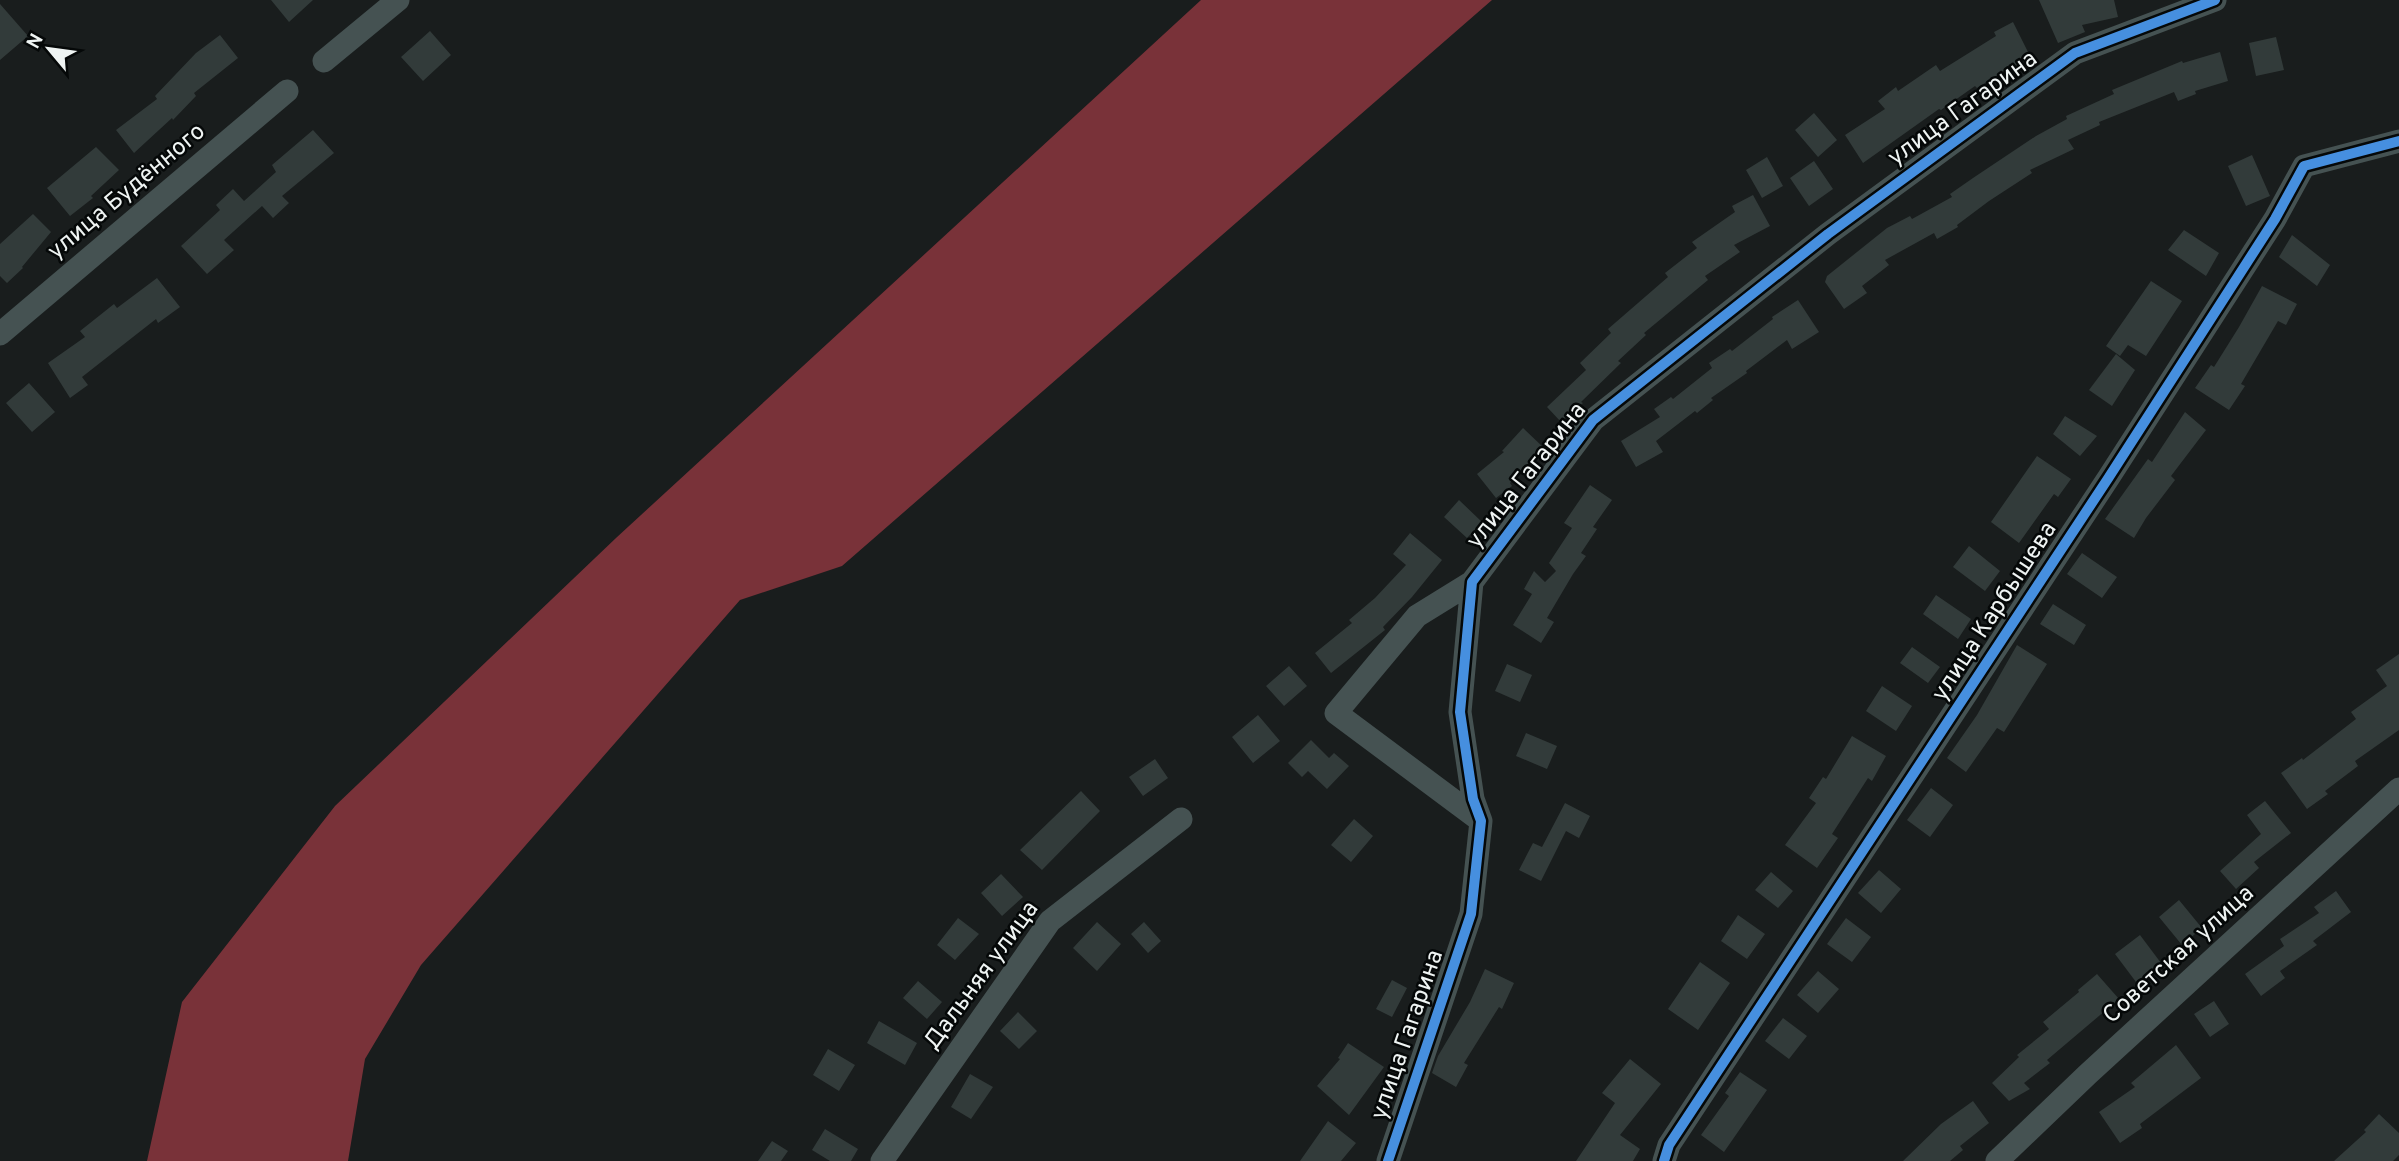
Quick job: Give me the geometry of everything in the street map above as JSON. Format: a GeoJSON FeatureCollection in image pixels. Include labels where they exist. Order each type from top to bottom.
{"type":"FeatureCollection","features":[{"type":"Feature","properties":{"kind":"street"},"geometry":{"type":"LineString","coordinates":[[324,61],[398,0]]}},
{"type":"Feature","properties":{"kind":"street","name":"улица Гагарина"},"geometry":{"type":"LineString","coordinates":[[1481,821],[1336,713],[1417,616],[1472,582],[1593,420],[1828,234],[2075,53],[2215,0]]}},
{"type":"Feature","properties":{"kind":"street","name":"улица Будённого"},"geometry":{"type":"LineString","coordinates":[[0,334],[287,91]]}},
{"type":"Feature","properties":{"kind":"street","name":"улица Карбышева"},"geometry":{"type":"LineString","coordinates":[[1664,1161],[1669,1145],[2109,477],[2275,219],[2304,166],[2399,141]]}},
{"type":"Feature","properties":{"kind":"street","name":"улица Гагарина"},"geometry":{"type":"LineString","coordinates":[[1388,1161],[1471,914],[1481,821],[1473,799],[1460,712],[1472,582]]}},
{"type":"Feature","properties":{"kind":"street","name":"Советская улица"},"geometry":{"type":"LineString","coordinates":[[1997,1161],[2399,789]]}},
{"type":"Feature","properties":{"kind":"street","name":"Дальняя улица"},"geometry":{"type":"LineString","coordinates":[[882,1161],[1050,921],[1181,819]]}},
{"type":"Feature","properties":{"kind":"shaded area"},"geometry":{"type":"Polygon","coordinates":[[[1201,0],[1492,0],[842,566],[740,600],[421,965],[365,1059],[348,1161],[147,1161],[182,1002],[335,806],[616,538],[1201,0]]]}},
{"type":"Feature","properties":{"kind":"building"},"geometry":{"type":"Polygon","coordinates":[[[271,0],[313,0],[289,22],[271,0]]]}},
{"type":"Feature","properties":{"kind":"building"},"geometry":{"type":"Polygon","coordinates":[[[2039,0],[2114,0],[2118,17],[2082,25],[2085,32],[2058,43],[2039,0]]]}},
{"type":"Feature","properties":{"kind":"building"},"geometry":{"type":"Polygon","coordinates":[[[0,4],[28,36],[0,60],[0,4]]]}},
{"type":"Feature","properties":{"kind":"building"},"geometry":{"type":"Polygon","coordinates":[[[2013,22],[2034,64],[2015,73],[2012,66],[1977,88],[1975,86],[1863,163],[1845,135],[1885,109],[1878,101],[1896,87],[1898,91],[1936,65],[1940,71],[1996,36],[1994,32],[2013,22]]]}},
{"type":"Feature","properties":{"kind":"building"},"geometry":{"type":"Polygon","coordinates":[[[430,31],[451,55],[423,81],[401,57],[430,31]]]}},
{"type":"Feature","properties":{"kind":"building"},"geometry":{"type":"Polygon","coordinates":[[[220,35],[238,58],[194,93],[196,96],[173,120],[172,118],[134,153],[116,130],[157,99],[155,96],[196,53],[220,35]]]}},
{"type":"Feature","properties":{"kind":"building"},"geometry":{"type":"Polygon","coordinates":[[[2276,37],[2284,70],[2256,76],[2249,43],[2276,37]]]}},
{"type":"Feature","properties":{"kind":"building"},"geometry":{"type":"Polygon","coordinates":[[[2220,52],[2228,81],[2195,91],[2196,94],[2178,101],[2174,92],[2099,122],[2100,125],[2068,140],[2074,149],[2030,170],[2032,173],[1989,201],[1957,225],[1958,227],[1937,239],[1934,233],[1885,260],[1889,265],[1862,286],[1867,293],[1844,309],[1825,282],[1827,276],[1887,228],[1910,216],[1912,219],[1952,197],[1950,194],[2036,136],[2067,119],[2066,116],[2114,94],[2112,90],[2182,61],[2183,63],[2220,52]]]}},
{"type":"Feature","properties":{"kind":"building"},"geometry":{"type":"Polygon","coordinates":[[[1814,113],[1837,140],[1818,157],[1795,130],[1814,113]]]}},
{"type":"Feature","properties":{"kind":"building"},"geometry":{"type":"Polygon","coordinates":[[[313,130],[334,153],[282,196],[289,203],[273,218],[262,206],[224,240],[234,250],[207,274],[181,246],[220,210],[216,205],[233,189],[244,201],[276,172],[272,165],[313,130]]]}},
{"type":"Feature","properties":{"kind":"building"},"geometry":{"type":"Polygon","coordinates":[[[96,147],[119,170],[91,196],[93,198],[70,216],[47,188],[96,147]]]}},
{"type":"Feature","properties":{"kind":"building"},"geometry":{"type":"Polygon","coordinates":[[[2252,155],[2270,196],[2246,206],[2228,166],[2252,155]]]}},
{"type":"Feature","properties":{"kind":"building"},"geometry":{"type":"Polygon","coordinates":[[[1767,157],[1783,186],[1762,198],[1746,170],[1767,157]]]}},
{"type":"Feature","properties":{"kind":"building"},"geometry":{"type":"Polygon","coordinates":[[[1814,161],[1833,189],[1809,206],[1790,178],[1814,161]]]}},
{"type":"Feature","properties":{"kind":"building"},"geometry":{"type":"Polygon","coordinates":[[[1753,195],[1770,226],[1734,245],[1740,252],[1705,276],[1708,280],[1644,333],[1646,335],[1618,361],[1621,363],[1561,422],[1547,407],[1586,370],[1580,363],[1611,333],[1608,329],[1668,277],[1665,273],[1697,248],[1692,242],[1735,212],[1732,206],[1753,195]]]}},
{"type":"Feature","properties":{"kind":"building"},"geometry":{"type":"Polygon","coordinates":[[[33,214],[51,232],[23,268],[7,283],[0,276],[0,244],[33,214]]]}},
{"type":"Feature","properties":{"kind":"building"},"geometry":{"type":"Polygon","coordinates":[[[2184,230],[2219,253],[2206,276],[2168,250],[2184,230]]]}},
{"type":"Feature","properties":{"kind":"building"},"geometry":{"type":"Polygon","coordinates":[[[2292,235],[2330,265],[2317,286],[2279,257],[2292,235]]]}},
{"type":"Feature","properties":{"kind":"building"},"geometry":{"type":"Polygon","coordinates":[[[157,278],[180,307],[158,323],[156,319],[82,377],[88,385],[70,398],[48,363],[85,337],[80,331],[114,304],[117,308],[157,278]]]}},
{"type":"Feature","properties":{"kind":"building"},"geometry":{"type":"Polygon","coordinates":[[[2151,281],[2182,301],[2146,356],[2128,345],[2120,356],[2106,346],[2151,281]]]}},
{"type":"Feature","properties":{"kind":"building"},"geometry":{"type":"Polygon","coordinates":[[[2262,286],[2297,304],[2286,325],[2278,321],[2241,384],[2245,386],[2229,410],[2195,388],[2211,365],[2214,367],[2262,286]]]}},
{"type":"Feature","properties":{"kind":"building"},"geometry":{"type":"Polygon","coordinates":[[[1798,300],[1819,332],[1792,349],[1787,340],[1711,398],[1713,400],[1697,413],[1695,411],[1656,441],[1663,452],[1636,467],[1621,441],[1660,417],[1654,409],[1671,397],[1673,399],[1712,368],[1709,363],[1730,349],[1732,351],[1773,319],[1772,317],[1798,300]]]}},
{"type":"Feature","properties":{"kind":"building"},"geometry":{"type":"Polygon","coordinates":[[[2116,354],[2135,370],[2112,406],[2089,390],[2116,354]]]}},
{"type":"Feature","properties":{"kind":"building"},"geometry":{"type":"Polygon","coordinates":[[[29,383],[55,412],[32,432],[6,403],[29,383]]]}},
{"type":"Feature","properties":{"kind":"building"},"geometry":{"type":"Polygon","coordinates":[[[2185,412],[2206,430],[2171,476],[2175,480],[2134,538],[2105,519],[2148,459],[2152,462],[2185,412]]]}},
{"type":"Feature","properties":{"kind":"building"},"geometry":{"type":"Polygon","coordinates":[[[2065,416],[2097,436],[2080,456],[2053,434],[2065,416]]]}},
{"type":"Feature","properties":{"kind":"building"},"geometry":{"type":"Polygon","coordinates":[[[1523,428],[1543,447],[1510,483],[1512,486],[1496,498],[1477,474],[1504,452],[1502,451],[1523,428]]]}},
{"type":"Feature","properties":{"kind":"building"},"geometry":{"type":"Polygon","coordinates":[[[2037,456],[2071,479],[2058,497],[2054,494],[2019,543],[1991,522],[2037,456]]]}},
{"type":"Feature","properties":{"kind":"building"},"geometry":{"type":"Polygon","coordinates":[[[1590,485],[1612,500],[1593,527],[1597,529],[1581,553],[1586,556],[1547,618],[1554,622],[1541,643],[1513,625],[1532,594],[1524,589],[1534,571],[1545,582],[1556,571],[1549,563],[1572,528],[1564,523],[1590,485]]]}},
{"type":"Feature","properties":{"kind":"building"},"geometry":{"type":"Polygon","coordinates":[[[1459,500],[1482,522],[1467,538],[1444,517],[1459,500]]]}},
{"type":"Feature","properties":{"kind":"building"},"geometry":{"type":"Polygon","coordinates":[[[1410,533],[1442,560],[1383,627],[1385,630],[1331,673],[1315,653],[1352,623],[1349,620],[1375,598],[1406,565],[1393,554],[1410,533]]]}},
{"type":"Feature","properties":{"kind":"building"},"geometry":{"type":"Polygon","coordinates":[[[1969,546],[2000,571],[1985,591],[1953,567],[1969,546]]]}},
{"type":"Feature","properties":{"kind":"building"},"geometry":{"type":"Polygon","coordinates":[[[2082,553],[2117,577],[2102,598],[2067,574],[2082,553]]]}},
{"type":"Feature","properties":{"kind":"building"},"geometry":{"type":"Polygon","coordinates":[[[1936,595],[1971,619],[1958,639],[1923,614],[1936,595]]]}},
{"type":"Feature","properties":{"kind":"building"},"geometry":{"type":"Polygon","coordinates":[[[2053,604],[2086,625],[2074,645],[2040,624],[2053,604]]]}},
{"type":"Feature","properties":{"kind":"building"},"geometry":{"type":"Polygon","coordinates":[[[2017,645],[2047,664],[2004,732],[1997,728],[1966,772],[1947,758],[1977,715],[2017,645]]]}},
{"type":"Feature","properties":{"kind":"building"},"geometry":{"type":"Polygon","coordinates":[[[1912,647],[1940,667],[1928,683],[1900,663],[1912,647]]]}},
{"type":"Feature","properties":{"kind":"building"},"geometry":{"type":"Polygon","coordinates":[[[2399,654],[2399,730],[2355,761],[2358,766],[2325,791],[2328,794],[2307,809],[2281,773],[2302,758],[2303,760],[2356,719],[2351,712],[2387,686],[2376,670],[2399,654]]]}},
{"type":"Feature","properties":{"kind":"building"},"geometry":{"type":"Polygon","coordinates":[[[1507,664],[1532,675],[1520,702],[1495,691],[1507,664]]]}},
{"type":"Feature","properties":{"kind":"building"},"geometry":{"type":"Polygon","coordinates":[[[1289,666],[1307,686],[1284,706],[1266,686],[1289,666]]]}},
{"type":"Feature","properties":{"kind":"building"},"geometry":{"type":"Polygon","coordinates":[[[1882,686],[1912,706],[1896,731],[1866,711],[1882,686]]]}},
{"type":"Feature","properties":{"kind":"building"},"geometry":{"type":"Polygon","coordinates":[[[1258,715],[1280,741],[1253,763],[1232,737],[1258,715]]]}},
{"type":"Feature","properties":{"kind":"building"},"geometry":{"type":"Polygon","coordinates":[[[1526,733],[1557,746],[1547,769],[1516,756],[1526,733]]]}},
{"type":"Feature","properties":{"kind":"building"},"geometry":{"type":"Polygon","coordinates":[[[1852,736],[1886,756],[1872,781],[1868,778],[1832,834],[1838,838],[1817,868],[1785,845],[1816,803],[1809,798],[1823,777],[1826,779],[1852,736]]]}},
{"type":"Feature","properties":{"kind":"building"},"geometry":{"type":"Polygon","coordinates":[[[1311,740],[1329,758],[1334,753],[1349,766],[1327,789],[1308,771],[1302,777],[1288,763],[1311,740]]]}},
{"type":"Feature","properties":{"kind":"building"},"geometry":{"type":"Polygon","coordinates":[[[1155,759],[1168,778],[1143,796],[1129,777],[1155,759]]]}},
{"type":"Feature","properties":{"kind":"building"},"geometry":{"type":"Polygon","coordinates":[[[1931,788],[1953,805],[1930,837],[1907,820],[1931,788]]]}},
{"type":"Feature","properties":{"kind":"building"},"geometry":{"type":"Polygon","coordinates":[[[1081,791],[1100,811],[1042,870],[1020,850],[1081,791]]]}},
{"type":"Feature","properties":{"kind":"building"},"geometry":{"type":"Polygon","coordinates":[[[2265,801],[2291,833],[2254,862],[2259,868],[2236,889],[2220,871],[2261,834],[2247,815],[2265,801]]]}},
{"type":"Feature","properties":{"kind":"building"},"geometry":{"type":"Polygon","coordinates":[[[1565,803],[1590,816],[1579,838],[1566,831],[1541,881],[1519,870],[1533,843],[1542,847],[1565,803]]]}},
{"type":"Feature","properties":{"kind":"building"},"geometry":{"type":"Polygon","coordinates":[[[1354,819],[1373,836],[1351,862],[1331,845],[1354,819]]]}},
{"type":"Feature","properties":{"kind":"building"},"geometry":{"type":"Polygon","coordinates":[[[1879,870],[1901,889],[1881,913],[1858,893],[1879,870]]]}},
{"type":"Feature","properties":{"kind":"building"},"geometry":{"type":"Polygon","coordinates":[[[1771,872],[1793,891],[1778,908],[1755,890],[1771,872]]]}},
{"type":"Feature","properties":{"kind":"building"},"geometry":{"type":"Polygon","coordinates":[[[1001,874],[1023,897],[1002,916],[981,893],[1001,874]]]}},
{"type":"Feature","properties":{"kind":"building"},"geometry":{"type":"Polygon","coordinates":[[[2336,891],[2351,912],[2313,941],[2317,945],[2280,971],[2285,978],[2261,996],[2245,974],[2284,946],[2280,939],[2319,913],[2314,907],[2336,891]]]}},
{"type":"Feature","properties":{"kind":"building"},"geometry":{"type":"Polygon","coordinates":[[[2179,900],[2202,928],[2182,945],[2159,917],[2179,900]]]}},
{"type":"Feature","properties":{"kind":"building"},"geometry":{"type":"Polygon","coordinates":[[[1738,915],[1765,934],[1747,959],[1721,941],[1738,915]]]}},
{"type":"Feature","properties":{"kind":"building"},"geometry":{"type":"Polygon","coordinates":[[[958,918],[979,934],[955,960],[937,945],[958,918]]]}},
{"type":"Feature","properties":{"kind":"building"},"geometry":{"type":"Polygon","coordinates":[[[1846,918],[1871,937],[1852,962],[1827,944],[1846,918]]]}},
{"type":"Feature","properties":{"kind":"building"},"geometry":{"type":"Polygon","coordinates":[[[1097,922],[1121,944],[1097,971],[1073,948],[1097,922]]]}},
{"type":"Feature","properties":{"kind":"building"},"geometry":{"type":"Polygon","coordinates":[[[1144,922],[1161,941],[1148,953],[1131,934],[1144,922]]]}},
{"type":"Feature","properties":{"kind":"building"},"geometry":{"type":"Polygon","coordinates":[[[2140,935],[2161,963],[2136,982],[2115,954],[2140,935]]]}},
{"type":"Feature","properties":{"kind":"building"},"geometry":{"type":"Polygon","coordinates":[[[1700,962],[1730,983],[1698,1030],[1668,1009],[1700,962]]]}},
{"type":"Feature","properties":{"kind":"building"},"geometry":{"type":"Polygon","coordinates":[[[1485,969],[1514,983],[1502,1009],[1499,1007],[1464,1063],[1468,1065],[1456,1087],[1432,1073],[1438,1056],[1470,1002],[1485,969]]]}},
{"type":"Feature","properties":{"kind":"building"},"geometry":{"type":"Polygon","coordinates":[[[1818,971],[1839,989],[1818,1013],[1797,995],[1818,971]]]}},
{"type":"Feature","properties":{"kind":"building"},"geometry":{"type":"Polygon","coordinates":[[[2097,974],[2119,999],[2047,1060],[2050,1063],[2024,1083],[2030,1089],[2009,1101],[1992,1083],[2019,1057],[2017,1055],[2049,1029],[2043,1022],[2097,974]]]}},
{"type":"Feature","properties":{"kind":"building"},"geometry":{"type":"Polygon","coordinates":[[[1392,980],[1407,988],[1392,1017],[1376,1009],[1392,980]]]}},
{"type":"Feature","properties":{"kind":"building"},"geometry":{"type":"Polygon","coordinates":[[[918,981],[942,1002],[927,1019],[903,998],[918,981]]]}},
{"type":"Feature","properties":{"kind":"building"},"geometry":{"type":"Polygon","coordinates":[[[2214,1001],[2229,1024],[2210,1037],[2194,1014],[2214,1001]]]}},
{"type":"Feature","properties":{"kind":"building"},"geometry":{"type":"Polygon","coordinates":[[[1018,1012],[1037,1031],[1019,1049],[1000,1031],[1018,1012]]]}},
{"type":"Feature","properties":{"kind":"building"},"geometry":{"type":"Polygon","coordinates":[[[1783,1018],[1807,1036],[1789,1059],[1765,1041],[1783,1018]]]}},
{"type":"Feature","properties":{"kind":"building"},"geometry":{"type":"Polygon","coordinates":[[[879,1021],[917,1043],[905,1065],[867,1043],[879,1021]]]}},
{"type":"Feature","properties":{"kind":"building"},"geometry":{"type":"Polygon","coordinates":[[[1348,1043],[1384,1067],[1349,1115],[1317,1086],[1340,1059],[1338,1058],[1348,1043]]]}},
{"type":"Feature","properties":{"kind":"building"},"geometry":{"type":"Polygon","coordinates":[[[2176,1045],[2201,1078],[2140,1124],[2142,1128],[2120,1143],[2099,1112],[2135,1087],[2131,1083],[2176,1045]]]}},
{"type":"Feature","properties":{"kind":"building"},"geometry":{"type":"Polygon","coordinates":[[[828,1049],[855,1065],[839,1091],[813,1075],[828,1049]]]}},
{"type":"Feature","properties":{"kind":"building"},"geometry":{"type":"Polygon","coordinates":[[[1630,1059],[1661,1084],[1620,1135],[1640,1149],[1633,1161],[1576,1161],[1615,1103],[1602,1093],[1630,1059]]]}},
{"type":"Feature","properties":{"kind":"building"},"geometry":{"type":"Polygon","coordinates":[[[1740,1072],[1767,1090],[1724,1152],[1701,1135],[1729,1096],[1725,1093],[1740,1072]]]}},
{"type":"Feature","properties":{"kind":"building"},"geometry":{"type":"Polygon","coordinates":[[[970,1074],[993,1087],[971,1119],[951,1107],[970,1074]]]}},
{"type":"Feature","properties":{"kind":"building"},"geometry":{"type":"Polygon","coordinates":[[[1973,1101],[1989,1123],[1960,1146],[1963,1150],[1950,1161],[1903,1161],[1941,1124],[1973,1101]]]}},
{"type":"Feature","properties":{"kind":"building"},"geometry":{"type":"Polygon","coordinates":[[[2379,1114],[2399,1133],[2399,1155],[2393,1161],[2334,1161],[2366,1132],[2364,1130],[2379,1114]]]}},
{"type":"Feature","properties":{"kind":"building"},"geometry":{"type":"Polygon","coordinates":[[[1328,1121],[1356,1143],[1341,1161],[1300,1161],[1328,1121]]]}},
{"type":"Feature","properties":{"kind":"building"},"geometry":{"type":"Polygon","coordinates":[[[825,1129],[858,1149],[851,1161],[830,1161],[812,1150],[825,1129]]]}},
{"type":"Feature","properties":{"kind":"building"},"geometry":{"type":"Polygon","coordinates":[[[772,1141],[788,1151],[781,1161],[758,1161],[772,1141]]]}},
{"type":"Feature","properties":{"kind":"cycle path"},"geometry":{"type":"LineString","coordinates":[[1388,1161],[1471,914],[1481,821],[1473,799],[1460,712],[1472,582],[1593,420],[1828,234],[2075,53],[2215,0]]}},
{"type":"Feature","properties":{"kind":"cycle path"},"geometry":{"type":"LineString","coordinates":[[1664,1161],[1669,1145],[2109,477],[2275,219],[2304,166],[2399,141]]}}]}
